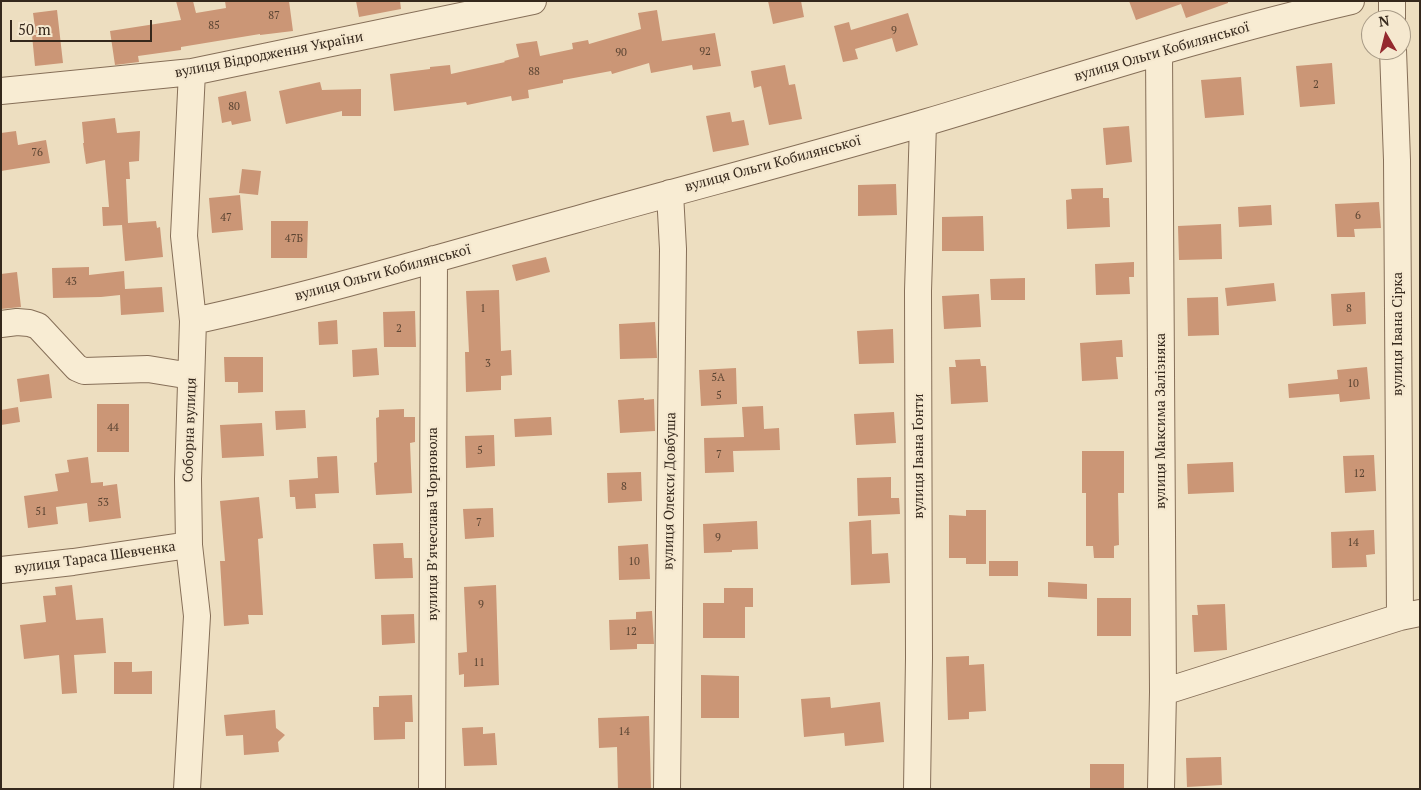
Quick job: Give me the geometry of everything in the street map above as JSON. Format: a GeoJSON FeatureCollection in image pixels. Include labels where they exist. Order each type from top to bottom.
{"type":"FeatureCollection","features":[{"type":"Feature","properties":{"kind":"street","name":"вулиця Відродження України"},"geometry":{"type":"LineString","coordinates":[[1,91],[192,72],[533,1]]}},
{"type":"Feature","properties":{"kind":"street","name":"вулиця Ольги Кобилянської"},"geometry":{"type":"LineString","coordinates":[[193,321],[255,308],[434,259],[923,123],[1159,52],[1352,1]]}},
{"type":"Feature","properties":{"kind":"street","name":"вулиця Максима Залізняка"},"geometry":{"type":"LineString","coordinates":[[1159,52],[1163,692],[1161,789]]}},
{"type":"Feature","properties":{"kind":"street","name":"вулиця Івана Сірка"},"geometry":{"type":"LineString","coordinates":[[1393,60],[1410,615]]}},
{"type":"Feature","properties":{"kind":"street","name":"Соборна вулиця"},"geometry":{"type":"LineString","coordinates":[[187,789],[197,616],[188,545],[193,321],[184,236],[192,72]]}},
{"type":"Feature","properties":{"kind":"street","name":"вулиця Івана Ґонти"},"geometry":{"type":"LineString","coordinates":[[917,789],[919,658],[918,291],[923,123]]}},
{"type":"Feature","properties":{"kind":"street","name":"вулиця Олекси Довбуша"},"geometry":{"type":"LineString","coordinates":[[667,789],[673,249],[670,193]]}},
{"type":"Feature","properties":{"kind":"street","name":"вулиця Вʼячеслава Чорновола"},"geometry":{"type":"LineString","coordinates":[[432,789],[434,259]]}},
{"type":"Feature","properties":{"kind":"street"},"geometry":{"type":"LineString","coordinates":[[1,324],[17,322],[38,326],[77,368],[84,371],[148,370],[191,376]]}},
{"type":"Feature","properties":{"kind":"street","name":"вулиця Тараса Шевченка"},"geometry":{"type":"LineString","coordinates":[[1,570],[74,562],[188,545]]}},
{"type":"Feature","properties":{"kind":"street"},"geometry":{"type":"LineString","coordinates":[[1163,692],[1410,615]]}},
{"type":"Feature","properties":{"kind":"building"},"geometry":{"type":"Polygon","coordinates":[[[176,1],[193,1],[196,13],[226,8],[225,1],[289,1],[293,31],[260,34],[181,47],[181,50],[138,56],[139,62],[115,65],[110,31],[181,20],[176,1]]]}},
{"type":"Feature","properties":{"kind":"building"},"geometry":{"type":"Polygon","coordinates":[[[356,1],[400,1],[401,9],[359,17],[356,1]]]}},
{"type":"Feature","properties":{"kind":"building"},"geometry":{"type":"Polygon","coordinates":[[[768,1],[801,1],[804,17],[773,24],[768,1]]]}},
{"type":"Feature","properties":{"kind":"building"},"geometry":{"type":"Polygon","coordinates":[[[1129,1],[1228,1],[1228,3],[1186,18],[1181,4],[1136,20],[1129,1]]]}},
{"type":"Feature","properties":{"kind":"building"},"geometry":{"type":"Polygon","coordinates":[[[57,10],[63,63],[35,66],[32,35],[36,35],[33,13],[57,10]]]}},
{"type":"Feature","properties":{"kind":"building"},"geometry":{"type":"Polygon","coordinates":[[[657,10],[662,41],[715,33],[721,66],[693,70],[692,65],[651,73],[649,63],[612,74],[611,71],[563,80],[563,83],[528,90],[529,98],[512,101],[511,96],[467,105],[466,102],[394,111],[390,74],[450,65],[451,74],[505,62],[519,57],[516,44],[537,41],[540,56],[573,49],[572,43],[588,40],[589,44],[641,29],[638,13],[657,10]]]}},
{"type":"Feature","properties":{"kind":"building"},"geometry":{"type":"Polygon","coordinates":[[[908,13],[918,45],[896,52],[892,38],[855,49],[858,59],[843,62],[834,26],[849,22],[851,30],[908,13]]]}},
{"type":"Feature","properties":{"kind":"building"},"geometry":{"type":"Polygon","coordinates":[[[1332,63],[1335,104],[1300,107],[1296,66],[1332,63]]]}},
{"type":"Feature","properties":{"kind":"building"},"geometry":{"type":"Polygon","coordinates":[[[785,65],[789,85],[795,84],[802,119],[769,125],[761,86],[754,88],[751,71],[785,65]]]}},
{"type":"Feature","properties":{"kind":"building"},"geometry":{"type":"Polygon","coordinates":[[[1241,77],[1244,115],[1205,118],[1201,80],[1241,77]]]}},
{"type":"Feature","properties":{"kind":"building"},"geometry":{"type":"Polygon","coordinates":[[[320,82],[322,90],[361,89],[361,116],[342,116],[342,111],[286,124],[279,91],[320,82]]]}},
{"type":"Feature","properties":{"kind":"building"},"geometry":{"type":"Polygon","coordinates":[[[246,91],[251,121],[232,125],[231,121],[222,123],[218,97],[246,91]]]}},
{"type":"Feature","properties":{"kind":"building"},"geometry":{"type":"Polygon","coordinates":[[[730,112],[732,122],[744,120],[749,145],[713,152],[706,116],[730,112]]]}},
{"type":"Feature","properties":{"kind":"building"},"geometry":{"type":"Polygon","coordinates":[[[115,118],[117,133],[140,131],[139,161],[129,162],[130,179],[126,179],[128,223],[156,221],[157,228],[160,227],[163,257],[125,261],[122,225],[103,226],[102,207],[109,207],[105,160],[86,164],[82,122],[115,118]]]}},
{"type":"Feature","properties":{"kind":"building"},"geometry":{"type":"Polygon","coordinates":[[[1129,126],[1132,162],[1106,165],[1103,128],[1129,126]]]}},
{"type":"Feature","properties":{"kind":"building"},"geometry":{"type":"Polygon","coordinates":[[[16,131],[18,145],[46,140],[50,163],[1,171],[1,133],[16,131]]]}},
{"type":"Feature","properties":{"kind":"building"},"geometry":{"type":"Polygon","coordinates":[[[242,169],[261,171],[258,195],[239,193],[242,169]]]}},
{"type":"Feature","properties":{"kind":"building"},"geometry":{"type":"Polygon","coordinates":[[[896,184],[897,215],[858,216],[858,185],[896,184]]]}},
{"type":"Feature","properties":{"kind":"building"},"geometry":{"type":"Polygon","coordinates":[[[1103,188],[1103,198],[1109,198],[1110,227],[1067,229],[1066,200],[1072,199],[1071,189],[1103,188]]]}},
{"type":"Feature","properties":{"kind":"building"},"geometry":{"type":"Polygon","coordinates":[[[240,195],[243,230],[212,233],[209,198],[240,195]]]}},
{"type":"Feature","properties":{"kind":"building"},"geometry":{"type":"Polygon","coordinates":[[[1379,202],[1381,228],[1354,229],[1355,237],[1337,237],[1335,204],[1379,202]]]}},
{"type":"Feature","properties":{"kind":"building"},"geometry":{"type":"Polygon","coordinates":[[[1271,205],[1272,225],[1239,227],[1238,207],[1271,205]]]}},
{"type":"Feature","properties":{"kind":"building"},"geometry":{"type":"Polygon","coordinates":[[[983,216],[984,251],[942,251],[942,217],[983,216]]]}},
{"type":"Feature","properties":{"kind":"building"},"geometry":{"type":"Polygon","coordinates":[[[271,221],[308,221],[307,258],[271,258],[271,221]]]}},
{"type":"Feature","properties":{"kind":"building"},"geometry":{"type":"Polygon","coordinates":[[[1221,224],[1222,259],[1179,260],[1178,226],[1221,224]]]}},
{"type":"Feature","properties":{"kind":"building"},"geometry":{"type":"Polygon","coordinates":[[[546,257],[550,272],[516,281],[512,265],[546,257]]]}},
{"type":"Feature","properties":{"kind":"building"},"geometry":{"type":"Polygon","coordinates":[[[1134,262],[1134,277],[1129,277],[1130,294],[1096,295],[1095,264],[1134,262]]]}},
{"type":"Feature","properties":{"kind":"building"},"geometry":{"type":"Polygon","coordinates":[[[89,267],[89,275],[124,271],[125,289],[162,287],[164,312],[121,315],[120,295],[53,298],[52,268],[89,267]]]}},
{"type":"Feature","properties":{"kind":"building"},"geometry":{"type":"Polygon","coordinates":[[[17,272],[21,307],[1,309],[1,274],[17,272]]]}},
{"type":"Feature","properties":{"kind":"building"},"geometry":{"type":"Polygon","coordinates":[[[1025,278],[1025,300],[991,300],[990,279],[1025,278]]]}},
{"type":"Feature","properties":{"kind":"building"},"geometry":{"type":"Polygon","coordinates":[[[1274,283],[1276,301],[1227,306],[1225,288],[1274,283]]]}},
{"type":"Feature","properties":{"kind":"building"},"geometry":{"type":"Polygon","coordinates":[[[499,290],[501,351],[511,350],[512,375],[501,376],[501,390],[466,392],[465,352],[469,352],[466,291],[499,290]]]}},
{"type":"Feature","properties":{"kind":"building"},"geometry":{"type":"Polygon","coordinates":[[[1365,292],[1366,324],[1333,326],[1331,294],[1365,292]]]}},
{"type":"Feature","properties":{"kind":"building"},"geometry":{"type":"Polygon","coordinates":[[[979,294],[981,327],[944,329],[942,296],[979,294]]]}},
{"type":"Feature","properties":{"kind":"building"},"geometry":{"type":"Polygon","coordinates":[[[1218,297],[1219,335],[1188,336],[1187,298],[1218,297]]]}},
{"type":"Feature","properties":{"kind":"building"},"geometry":{"type":"Polygon","coordinates":[[[415,311],[416,347],[384,347],[383,312],[415,311]]]}},
{"type":"Feature","properties":{"kind":"building"},"geometry":{"type":"Polygon","coordinates":[[[337,320],[338,344],[319,345],[318,322],[337,320]]]}},
{"type":"Feature","properties":{"kind":"building"},"geometry":{"type":"Polygon","coordinates":[[[655,322],[657,358],[620,359],[619,324],[655,322]]]}},
{"type":"Feature","properties":{"kind":"building"},"geometry":{"type":"Polygon","coordinates":[[[893,329],[894,363],[859,364],[857,331],[893,329]]]}},
{"type":"Feature","properties":{"kind":"building"},"geometry":{"type":"Polygon","coordinates":[[[1122,340],[1123,357],[1116,357],[1118,379],[1082,381],[1080,343],[1122,340]]]}},
{"type":"Feature","properties":{"kind":"building"},"geometry":{"type":"Polygon","coordinates":[[[377,348],[379,375],[353,377],[352,350],[377,348]]]}},
{"type":"Feature","properties":{"kind":"building"},"geometry":{"type":"Polygon","coordinates":[[[224,357],[263,357],[263,392],[238,393],[238,382],[225,382],[224,357]]]}},
{"type":"Feature","properties":{"kind":"building"},"geometry":{"type":"Polygon","coordinates":[[[980,359],[981,366],[986,366],[988,402],[951,404],[949,367],[956,367],[955,360],[980,359]]]}},
{"type":"Feature","properties":{"kind":"building"},"geometry":{"type":"Polygon","coordinates":[[[1367,367],[1370,399],[1340,402],[1339,394],[1289,398],[1288,384],[1338,379],[1337,370],[1367,367]]]}},
{"type":"Feature","properties":{"kind":"building"},"geometry":{"type":"Polygon","coordinates":[[[736,368],[737,404],[701,406],[699,370],[736,368]]]}},
{"type":"Feature","properties":{"kind":"building"},"geometry":{"type":"Polygon","coordinates":[[[49,374],[52,398],[20,402],[17,379],[49,374]]]}},
{"type":"Feature","properties":{"kind":"building"},"geometry":{"type":"Polygon","coordinates":[[[644,398],[644,400],[654,399],[655,431],[620,433],[618,400],[644,398]]]}},
{"type":"Feature","properties":{"kind":"building"},"geometry":{"type":"Polygon","coordinates":[[[97,404],[129,404],[129,452],[97,452],[97,404]]]}},
{"type":"Feature","properties":{"kind":"building"},"geometry":{"type":"Polygon","coordinates":[[[763,406],[764,429],[779,428],[780,450],[733,451],[734,472],[705,473],[704,438],[744,437],[742,407],[763,406]]]}},
{"type":"Feature","properties":{"kind":"building"},"geometry":{"type":"Polygon","coordinates":[[[18,407],[20,422],[1,425],[1,410],[18,407]]]}},
{"type":"Feature","properties":{"kind":"building"},"geometry":{"type":"Polygon","coordinates":[[[404,409],[404,417],[415,417],[415,442],[410,443],[412,493],[376,495],[374,463],[377,462],[376,418],[379,417],[379,410],[404,409]]]}},
{"type":"Feature","properties":{"kind":"building"},"geometry":{"type":"Polygon","coordinates":[[[305,410],[306,428],[276,430],[275,411],[305,410]]]}},
{"type":"Feature","properties":{"kind":"building"},"geometry":{"type":"Polygon","coordinates":[[[894,412],[896,443],[856,445],[854,414],[894,412]]]}},
{"type":"Feature","properties":{"kind":"building"},"geometry":{"type":"Polygon","coordinates":[[[551,417],[552,435],[515,437],[514,419],[551,417]]]}},
{"type":"Feature","properties":{"kind":"building"},"geometry":{"type":"Polygon","coordinates":[[[262,423],[264,456],[222,458],[220,425],[262,423]]]}},
{"type":"Feature","properties":{"kind":"building"},"geometry":{"type":"Polygon","coordinates":[[[494,435],[495,466],[466,468],[465,436],[494,435]]]}},
{"type":"Feature","properties":{"kind":"building"},"geometry":{"type":"Polygon","coordinates":[[[1082,451],[1124,451],[1124,493],[1118,493],[1119,545],[1114,546],[1114,558],[1094,558],[1093,546],[1086,546],[1086,493],[1082,493],[1082,451]]]}},
{"type":"Feature","properties":{"kind":"building"},"geometry":{"type":"Polygon","coordinates":[[[1374,455],[1376,491],[1345,493],[1343,456],[1374,455]]]}},
{"type":"Feature","properties":{"kind":"building"},"geometry":{"type":"Polygon","coordinates":[[[337,456],[339,493],[315,494],[316,508],[296,509],[295,497],[290,497],[289,480],[318,478],[317,457],[337,456]]]}},
{"type":"Feature","properties":{"kind":"building"},"geometry":{"type":"Polygon","coordinates":[[[88,457],[91,483],[103,482],[103,486],[117,484],[121,518],[89,522],[87,503],[56,507],[58,524],[28,528],[24,496],[58,491],[55,474],[69,472],[67,460],[88,457]]]}},
{"type":"Feature","properties":{"kind":"building"},"geometry":{"type":"Polygon","coordinates":[[[1233,462],[1234,492],[1188,494],[1187,464],[1233,462]]]}},
{"type":"Feature","properties":{"kind":"building"},"geometry":{"type":"Polygon","coordinates":[[[641,472],[642,501],[608,503],[607,473],[641,472]]]}},
{"type":"Feature","properties":{"kind":"building"},"geometry":{"type":"Polygon","coordinates":[[[891,477],[891,498],[899,498],[900,514],[858,516],[857,478],[891,477]]]}},
{"type":"Feature","properties":{"kind":"building"},"geometry":{"type":"Polygon","coordinates":[[[259,497],[263,538],[258,539],[263,615],[248,615],[249,624],[224,626],[220,561],[225,561],[220,501],[259,497]]]}},
{"type":"Feature","properties":{"kind":"building"},"geometry":{"type":"Polygon","coordinates":[[[493,508],[494,537],[465,539],[463,509],[493,508]]]}},
{"type":"Feature","properties":{"kind":"building"},"geometry":{"type":"Polygon","coordinates":[[[966,510],[986,510],[986,564],[966,564],[966,558],[949,558],[949,515],[966,516],[966,510]]]}},
{"type":"Feature","properties":{"kind":"building"},"geometry":{"type":"Polygon","coordinates":[[[871,520],[872,554],[888,553],[890,583],[851,585],[849,522],[871,520]]]}},
{"type":"Feature","properties":{"kind":"building"},"geometry":{"type":"Polygon","coordinates":[[[757,521],[758,549],[704,553],[703,524],[757,521]]]}},
{"type":"Feature","properties":{"kind":"building"},"geometry":{"type":"Polygon","coordinates":[[[1374,530],[1375,554],[1366,555],[1367,567],[1332,568],[1331,532],[1374,530]]]}},
{"type":"Feature","properties":{"kind":"building"},"geometry":{"type":"Polygon","coordinates":[[[403,543],[404,558],[412,558],[413,578],[375,579],[373,544],[403,543]]]}},
{"type":"Feature","properties":{"kind":"building"},"geometry":{"type":"Polygon","coordinates":[[[648,544],[650,579],[619,580],[618,546],[648,544]]]}},
{"type":"Feature","properties":{"kind":"building"},"geometry":{"type":"Polygon","coordinates":[[[989,561],[1018,561],[1018,576],[989,576],[989,561]]]}},
{"type":"Feature","properties":{"kind":"building"},"geometry":{"type":"Polygon","coordinates":[[[1048,582],[1087,584],[1087,599],[1048,597],[1048,582]]]}},
{"type":"Feature","properties":{"kind":"building"},"geometry":{"type":"Polygon","coordinates":[[[72,585],[76,620],[103,618],[106,653],[74,655],[77,693],[62,694],[59,655],[24,659],[20,625],[46,622],[43,596],[56,595],[55,587],[72,585]]]}},
{"type":"Feature","properties":{"kind":"building"},"geometry":{"type":"Polygon","coordinates":[[[496,585],[499,685],[464,687],[464,674],[459,675],[458,653],[467,652],[464,587],[496,585]]]}},
{"type":"Feature","properties":{"kind":"building"},"geometry":{"type":"Polygon","coordinates":[[[724,588],[753,588],[753,607],[745,607],[745,638],[703,638],[703,603],[724,603],[724,588]]]}},
{"type":"Feature","properties":{"kind":"building"},"geometry":{"type":"Polygon","coordinates":[[[1097,598],[1131,598],[1131,636],[1097,636],[1097,598]]]}},
{"type":"Feature","properties":{"kind":"building"},"geometry":{"type":"Polygon","coordinates":[[[1225,604],[1227,650],[1194,652],[1192,615],[1198,615],[1197,605],[1225,604]]]}},
{"type":"Feature","properties":{"kind":"building"},"geometry":{"type":"Polygon","coordinates":[[[652,611],[654,644],[637,644],[637,649],[610,650],[609,620],[636,619],[636,612],[652,611]]]}},
{"type":"Feature","properties":{"kind":"building"},"geometry":{"type":"Polygon","coordinates":[[[414,614],[415,643],[382,645],[381,615],[414,614]]]}},
{"type":"Feature","properties":{"kind":"building"},"geometry":{"type":"Polygon","coordinates":[[[969,656],[969,665],[984,664],[986,711],[969,712],[969,719],[948,720],[946,657],[969,656]]]}},
{"type":"Feature","properties":{"kind":"building"},"geometry":{"type":"Polygon","coordinates":[[[114,662],[132,662],[132,672],[152,671],[152,694],[114,694],[114,662]]]}},
{"type":"Feature","properties":{"kind":"building"},"geometry":{"type":"Polygon","coordinates":[[[701,675],[739,676],[739,718],[701,718],[701,675]]]}},
{"type":"Feature","properties":{"kind":"building"},"geometry":{"type":"Polygon","coordinates":[[[412,695],[413,722],[405,722],[405,739],[374,740],[373,707],[379,707],[379,696],[412,695]]]}},
{"type":"Feature","properties":{"kind":"building"},"geometry":{"type":"Polygon","coordinates":[[[830,697],[831,708],[880,702],[884,742],[845,746],[844,733],[804,737],[801,699],[830,697]]]}},
{"type":"Feature","properties":{"kind":"building"},"geometry":{"type":"Polygon","coordinates":[[[275,710],[276,728],[285,735],[278,742],[279,752],[244,755],[243,735],[226,736],[224,715],[275,710]]]}},
{"type":"Feature","properties":{"kind":"building"},"geometry":{"type":"Polygon","coordinates":[[[649,716],[651,789],[618,789],[617,747],[599,748],[598,718],[649,716]]]}},
{"type":"Feature","properties":{"kind":"building"},"geometry":{"type":"Polygon","coordinates":[[[483,727],[483,734],[495,733],[497,765],[464,766],[462,728],[483,727]]]}},
{"type":"Feature","properties":{"kind":"building"},"geometry":{"type":"Polygon","coordinates":[[[1221,757],[1222,785],[1187,787],[1186,758],[1221,757]]]}},
{"type":"Feature","properties":{"kind":"building"},"geometry":{"type":"Polygon","coordinates":[[[1090,764],[1124,764],[1124,789],[1090,789],[1090,764]]]}}]}
